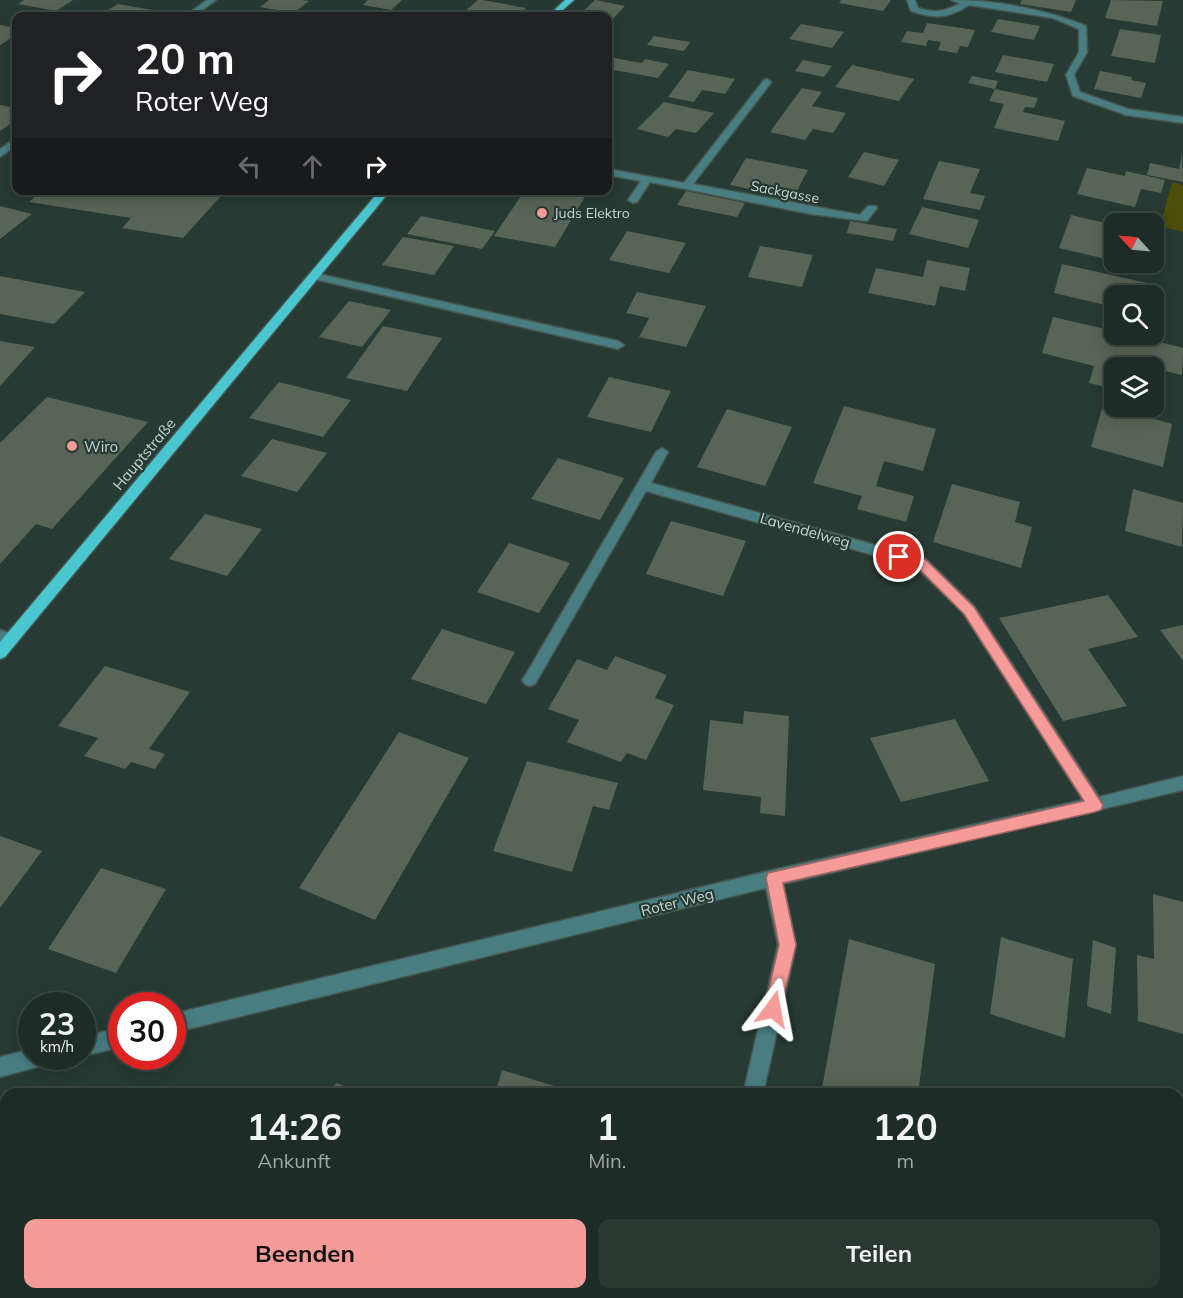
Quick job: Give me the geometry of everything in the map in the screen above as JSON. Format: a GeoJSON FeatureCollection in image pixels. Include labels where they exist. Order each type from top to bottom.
{"type":"FeatureCollection","features":[{"type":"Feature","properties":{"kind":"main road"},"geometry":{"type":"LineString","coordinates":[[556,12],[570,0]]}},
{"type":"Feature","properties":{"kind":"main road","name":"Hauptstraße"},"geometry":{"type":"LineString","coordinates":[[0,653],[6,638],[382,195]]}},
{"type":"Feature","properties":{"kind":"street"},"geometry":{"type":"LineString","coordinates":[[195,12],[212,0]]}},
{"type":"Feature","properties":{"kind":"street"},"geometry":{"type":"LineString","coordinates":[[911,0],[914,9],[929,14],[950,13],[967,2]]}},
{"type":"Feature","properties":{"kind":"street"},"geometry":{"type":"LineString","coordinates":[[955,0],[1055,16],[1083,28],[1083,52],[1070,75],[1076,94],[1126,112],[1183,120]]}},
{"type":"Feature","properties":{"kind":"street"},"geometry":{"type":"LineString","coordinates":[[687,186],[767,82]]}},
{"type":"Feature","properties":{"kind":"street","name":"Sackgasse"},"geometry":{"type":"LineString","coordinates":[[612,173],[863,219],[872,208]]}},
{"type":"Feature","properties":{"kind":"street"},"geometry":{"type":"LineString","coordinates":[[633,200],[647,180]]}},
{"type":"Feature","properties":{"kind":"street"},"geometry":{"type":"LineString","coordinates":[[314,276],[618,345]]}},
{"type":"Feature","properties":{"kind":"street"},"geometry":{"type":"LineString","coordinates":[[530,680],[662,452]]}},
{"type":"Feature","properties":{"kind":"street","name":"Lavendelweg"},"geometry":{"type":"LineString","coordinates":[[643,485],[921,563],[969,610],[1095,805]]}},
{"type":"Feature","properties":{"kind":"street","name":"Roter Weg"},"geometry":{"type":"LineString","coordinates":[[186,1021],[774,878],[1183,783]]}},
{"type":"Feature","properties":{"kind":"street"},"geometry":{"type":"LineString","coordinates":[[754,1088],[787,945],[774,878]]}},
{"type":"Feature","properties":{"kind":"street"},"geometry":{"type":"LineString","coordinates":[[0,1067],[18,1062]]}},
{"type":"Feature","properties":{"kind":"shaded area"},"geometry":{"type":"Polygon","coordinates":[[[1172,182],[1183,185],[1183,232],[1164,227],[1164,213],[1172,182]]]}},
{"type":"Feature","properties":{"kind":"building"},"geometry":{"type":"Polygon","coordinates":[[[24,0],[73,0],[56,11],[18,4],[24,0]]]}},
{"type":"Feature","properties":{"kind":"building"},"geometry":{"type":"Polygon","coordinates":[[[269,0],[309,1],[295,12],[260,7],[269,0]]]}},
{"type":"Feature","properties":{"kind":"building"},"geometry":{"type":"Polygon","coordinates":[[[368,0],[402,0],[391,10],[363,5],[368,0]]]}},
{"type":"Feature","properties":{"kind":"building"},"geometry":{"type":"Polygon","coordinates":[[[478,0],[526,8],[521,12],[465,11],[478,0]]]}},
{"type":"Feature","properties":{"kind":"building"},"geometry":{"type":"Polygon","coordinates":[[[595,0],[625,6],[612,20],[612,12],[582,12],[595,0]]]}},
{"type":"Feature","properties":{"kind":"building"},"geometry":{"type":"Polygon","coordinates":[[[841,0],[891,0],[883,11],[839,3],[841,0]]]}},
{"type":"Feature","properties":{"kind":"building"},"geometry":{"type":"Polygon","coordinates":[[[1022,0],[1076,0],[1071,12],[1020,4],[1022,0]]]}},
{"type":"Feature","properties":{"kind":"building"},"geometry":{"type":"Polygon","coordinates":[[[1111,0],[1163,1],[1157,26],[1105,18],[1111,0]]]}},
{"type":"Feature","properties":{"kind":"building"},"geometry":{"type":"Polygon","coordinates":[[[118,4],[164,12],[105,12],[118,4]]]}},
{"type":"Feature","properties":{"kind":"building"},"geometry":{"type":"Polygon","coordinates":[[[998,19],[1040,26],[1034,40],[991,32],[998,19]]]}},
{"type":"Feature","properties":{"kind":"building"},"geometry":{"type":"Polygon","coordinates":[[[927,23],[975,30],[968,47],[960,46],[957,53],[938,50],[941,42],[928,40],[926,46],[901,42],[907,31],[923,33],[927,23]]]}},
{"type":"Feature","properties":{"kind":"building"},"geometry":{"type":"Polygon","coordinates":[[[801,24],[844,32],[832,48],[789,39],[801,24]]]}},
{"type":"Feature","properties":{"kind":"building"},"geometry":{"type":"Polygon","coordinates":[[[0,25],[12,27],[12,38],[0,45],[0,25]]]}},
{"type":"Feature","properties":{"kind":"building"},"geometry":{"type":"Polygon","coordinates":[[[1120,29],[1161,35],[1155,63],[1111,56],[1120,29]]]}},
{"type":"Feature","properties":{"kind":"building"},"geometry":{"type":"Polygon","coordinates":[[[654,36],[690,42],[684,51],[647,45],[654,36]]]}},
{"type":"Feature","properties":{"kind":"building"},"geometry":{"type":"Polygon","coordinates":[[[1003,55],[1054,64],[1047,82],[995,72],[1003,55]]]}},
{"type":"Feature","properties":{"kind":"building"},"geometry":{"type":"Polygon","coordinates":[[[612,58],[642,63],[645,59],[669,64],[658,78],[614,70],[612,73],[612,58]]]}},
{"type":"Feature","properties":{"kind":"building"},"geometry":{"type":"Polygon","coordinates":[[[803,60],[832,66],[824,77],[795,71],[803,60]]]}},
{"type":"Feature","properties":{"kind":"building"},"geometry":{"type":"Polygon","coordinates":[[[852,65],[914,79],[899,101],[835,87],[852,65]]]}},
{"type":"Feature","properties":{"kind":"building"},"geometry":{"type":"Polygon","coordinates":[[[688,70],[735,79],[725,94],[702,90],[694,102],[668,97],[688,70]]]}},
{"type":"Feature","properties":{"kind":"building"},"geometry":{"type":"Polygon","coordinates":[[[1100,71],[1132,77],[1131,80],[1146,83],[1141,98],[1094,89],[1100,71]]]}},
{"type":"Feature","properties":{"kind":"building"},"geometry":{"type":"Polygon","coordinates":[[[972,76],[998,81],[995,89],[968,83],[972,76]]]}},
{"type":"Feature","properties":{"kind":"building"},"geometry":{"type":"Polygon","coordinates":[[[802,88],[822,92],[812,106],[846,113],[833,133],[813,129],[805,140],[770,132],[802,88]]]}},
{"type":"Feature","properties":{"kind":"building"},"geometry":{"type":"Polygon","coordinates":[[[995,89],[1038,98],[1034,108],[1025,107],[1023,112],[1065,121],[1058,141],[994,128],[1004,104],[989,101],[995,89]]]}},
{"type":"Feature","properties":{"kind":"building"},"geometry":{"type":"Polygon","coordinates":[[[664,102],[714,113],[696,133],[676,129],[668,137],[637,129],[664,102]]]}},
{"type":"Feature","properties":{"kind":"building"},"geometry":{"type":"Polygon","coordinates":[[[0,105],[12,107],[12,123],[0,131],[0,105]]]}},
{"type":"Feature","properties":{"kind":"building"},"geometry":{"type":"Polygon","coordinates":[[[864,152],[899,160],[884,186],[848,177],[864,152]]]}},
{"type":"Feature","properties":{"kind":"building"},"geometry":{"type":"Polygon","coordinates":[[[1182,154],[1183,182],[1147,175],[1150,163],[1179,169],[1182,154]]]}},
{"type":"Feature","properties":{"kind":"building"},"geometry":{"type":"Polygon","coordinates":[[[746,158],[808,170],[793,198],[730,185],[746,158]]]}},
{"type":"Feature","properties":{"kind":"building"},"geometry":{"type":"Polygon","coordinates":[[[939,161],[980,169],[970,193],[985,196],[980,210],[923,199],[939,161]]]}},
{"type":"Feature","properties":{"kind":"building"},"geometry":{"type":"Polygon","coordinates":[[[1087,168],[1125,176],[1126,171],[1165,180],[1161,193],[1141,189],[1135,207],[1077,194],[1087,168]]]}},
{"type":"Feature","properties":{"kind":"building"},"geometry":{"type":"Polygon","coordinates":[[[686,191],[745,203],[737,217],[677,205],[686,191]]]}},
{"type":"Feature","properties":{"kind":"building"},"geometry":{"type":"Polygon","coordinates":[[[37,195],[221,196],[183,238],[122,228],[131,218],[29,202],[37,195]]]}},
{"type":"Feature","properties":{"kind":"building","name":"Juds Elektro"},"geometry":{"type":"Polygon","coordinates":[[[522,195],[586,195],[555,247],[494,236],[522,195]]]}},
{"type":"Feature","properties":{"kind":"building"},"geometry":{"type":"Polygon","coordinates":[[[0,206],[32,214],[0,239],[0,206]]]}},
{"type":"Feature","properties":{"kind":"building"},"geometry":{"type":"Polygon","coordinates":[[[922,207],[979,220],[968,248],[909,234],[922,207]]]}},
{"type":"Feature","properties":{"kind":"building"},"geometry":{"type":"Polygon","coordinates":[[[1071,215],[1104,223],[1104,259],[1059,248],[1071,215]]]}},
{"type":"Feature","properties":{"kind":"building"},"geometry":{"type":"Polygon","coordinates":[[[421,216],[495,231],[482,249],[407,234],[421,216]]]}},
{"type":"Feature","properties":{"kind":"building"},"geometry":{"type":"Polygon","coordinates":[[[850,221],[897,229],[893,241],[847,233],[850,221]]]}},
{"type":"Feature","properties":{"kind":"building"},"geometry":{"type":"Polygon","coordinates":[[[627,231],[686,243],[669,273],[609,260],[627,231]]]}},
{"type":"Feature","properties":{"kind":"building"},"geometry":{"type":"Polygon","coordinates":[[[403,237],[454,246],[434,275],[382,265],[403,237]]]}},
{"type":"Feature","properties":{"kind":"building"},"geometry":{"type":"Polygon","coordinates":[[[760,246],[813,255],[802,287],[748,277],[760,246]]]}},
{"type":"Feature","properties":{"kind":"building"},"geometry":{"type":"Polygon","coordinates":[[[927,260],[970,268],[965,291],[940,286],[935,306],[868,293],[876,268],[923,277],[927,260]]]}},
{"type":"Feature","properties":{"kind":"building"},"geometry":{"type":"Polygon","coordinates":[[[1062,264],[1147,283],[1147,285],[1104,285],[1104,305],[1054,293],[1062,264]]]}},
{"type":"Feature","properties":{"kind":"building"},"geometry":{"type":"Polygon","coordinates":[[[0,276],[85,292],[54,324],[0,314],[0,276]]]}},
{"type":"Feature","properties":{"kind":"building"},"geometry":{"type":"Polygon","coordinates":[[[637,292],[706,306],[686,347],[639,337],[649,318],[626,313],[637,292]]]}},
{"type":"Feature","properties":{"kind":"building"},"geometry":{"type":"Polygon","coordinates":[[[349,301],[391,310],[362,347],[319,337],[349,301]]]}},
{"type":"Feature","properties":{"kind":"building"},"geometry":{"type":"Polygon","coordinates":[[[1053,317],[1104,329],[1104,345],[1164,345],[1164,343],[1183,348],[1182,375],[1164,371],[1164,357],[1104,357],[1104,387],[1089,383],[1094,366],[1042,353],[1053,317]]]}},
{"type":"Feature","properties":{"kind":"building"},"geometry":{"type":"Polygon","coordinates":[[[383,326],[442,338],[407,391],[346,378],[383,326]]]}},
{"type":"Feature","properties":{"kind":"building"},"geometry":{"type":"Polygon","coordinates":[[[0,341],[35,347],[0,386],[0,341]]]}},
{"type":"Feature","properties":{"kind":"building"},"geometry":{"type":"Polygon","coordinates":[[[609,377],[671,391],[651,432],[587,417],[609,377]]]}},
{"type":"Feature","properties":{"kind":"building"},"geometry":{"type":"Polygon","coordinates":[[[279,382],[351,400],[323,437],[249,418],[279,382]]]}},
{"type":"Feature","properties":{"kind":"building"},"geometry":{"type":"Polygon","coordinates":[[[47,397],[148,422],[52,529],[36,524],[0,564],[0,443],[47,397]]]}},
{"type":"Feature","properties":{"kind":"building"},"geometry":{"type":"Polygon","coordinates":[[[1103,405],[1104,417],[1147,417],[1172,424],[1163,467],[1091,447],[1103,405]]]}},
{"type":"Feature","properties":{"kind":"building"},"geometry":{"type":"Polygon","coordinates":[[[844,406],[936,429],[923,471],[884,461],[876,486],[914,496],[906,522],[857,509],[862,496],[813,483],[844,406]]]}},
{"type":"Feature","properties":{"kind":"building"},"geometry":{"type":"Polygon","coordinates":[[[727,409],[792,427],[765,486],[697,467],[727,409]]]}},
{"type":"Feature","properties":{"kind":"building"},"geometry":{"type":"Polygon","coordinates":[[[272,439],[327,453],[297,492],[241,476],[272,439]]]}},
{"type":"Feature","properties":{"kind":"building"},"geometry":{"type":"Polygon","coordinates":[[[558,458],[624,478],[600,520],[531,499],[558,458]]]}},
{"type":"Feature","properties":{"kind":"building"},"geometry":{"type":"Polygon","coordinates":[[[952,484],[1020,502],[1015,522],[1032,527],[1021,568],[933,542],[952,484]]]}},
{"type":"Feature","properties":{"kind":"building"},"geometry":{"type":"Polygon","coordinates":[[[1133,489],[1183,503],[1182,547],[1125,531],[1133,489]]]}},
{"type":"Feature","properties":{"kind":"building"},"geometry":{"type":"Polygon","coordinates":[[[205,514],[262,529],[227,576],[169,559],[205,514]]]}},
{"type":"Feature","properties":{"kind":"building"},"geometry":{"type":"Polygon","coordinates":[[[671,521],[746,541],[723,596],[646,574],[671,521]]]}},
{"type":"Feature","properties":{"kind":"building"},"geometry":{"type":"Polygon","coordinates":[[[509,543],[570,563],[539,613],[477,592],[509,543]]]}},
{"type":"Feature","properties":{"kind":"building"},"geometry":{"type":"Polygon","coordinates":[[[1108,595],[1138,637],[1088,649],[1127,706],[1063,721],[999,618],[1108,595]]]}},
{"type":"Feature","properties":{"kind":"building"},"geometry":{"type":"Polygon","coordinates":[[[1183,625],[1183,661],[1160,630],[1183,625]]]}},
{"type":"Feature","properties":{"kind":"building"},"geometry":{"type":"Polygon","coordinates":[[[442,629],[515,652],[486,704],[411,679],[442,629]]]}},
{"type":"Feature","properties":{"kind":"building"},"geometry":{"type":"Polygon","coordinates":[[[615,656],[667,675],[655,698],[674,705],[646,760],[627,753],[621,762],[567,742],[579,720],[548,709],[577,659],[607,670],[615,656]]]}},
{"type":"Feature","properties":{"kind":"building"},"geometry":{"type":"Polygon","coordinates":[[[105,666],[190,692],[149,749],[165,754],[155,769],[131,762],[125,769],[84,756],[98,738],[58,726],[105,666]]]}},
{"type":"Feature","properties":{"kind":"building"},"geometry":{"type":"Polygon","coordinates":[[[744,711],[789,716],[785,816],[760,813],[761,797],[703,790],[710,720],[743,724],[744,711]]]}},
{"type":"Feature","properties":{"kind":"building"},"geometry":{"type":"Polygon","coordinates":[[[955,719],[989,781],[901,802],[870,738],[955,719]]]}},
{"type":"Feature","properties":{"kind":"building"},"geometry":{"type":"Polygon","coordinates":[[[399,732],[469,758],[375,920],[299,888],[399,732]]]}},
{"type":"Feature","properties":{"kind":"building"},"geometry":{"type":"Polygon","coordinates":[[[527,761],[618,783],[609,810],[593,806],[572,872],[493,851],[527,761]]]}},
{"type":"Feature","properties":{"kind":"building"},"geometry":{"type":"Polygon","coordinates":[[[0,836],[42,851],[0,908],[0,836]]]}},
{"type":"Feature","properties":{"kind":"building"},"geometry":{"type":"Polygon","coordinates":[[[101,868],[166,889],[116,973],[48,949],[101,868]]]}},
{"type":"Feature","properties":{"kind":"building"},"geometry":{"type":"Polygon","coordinates":[[[1153,894],[1183,902],[1183,1034],[1138,1021],[1137,955],[1154,959],[1153,894]]]}},
{"type":"Feature","properties":{"kind":"building"},"geometry":{"type":"Polygon","coordinates":[[[1001,937],[1073,959],[1065,1038],[990,1014],[1001,937]]]}},
{"type":"Feature","properties":{"kind":"building"},"geometry":{"type":"Polygon","coordinates":[[[849,939],[935,964],[919,1088],[822,1088],[849,939]]]}},
{"type":"Feature","properties":{"kind":"building"},"geometry":{"type":"Polygon","coordinates":[[[1093,940],[1116,948],[1111,1014],[1087,1006],[1093,940]]]}},
{"type":"Feature","properties":{"kind":"building"},"geometry":{"type":"Polygon","coordinates":[[[502,1070],[561,1088],[497,1088],[502,1070]]]}},
{"type":"Feature","properties":{"kind":"building"},"geometry":{"type":"Polygon","coordinates":[[[336,1083],[350,1088],[334,1088],[336,1083]]]}},
{"type":"Feature","properties":{"kind":"place","name":"Juds Elektro"},"geometry":{"type":"Point","coordinates":[542,213]}},
{"type":"Feature","properties":{"kind":"place","name":"Wiro"},"geometry":{"type":"Point","coordinates":[72,446]}},
{"type":"Feature","properties":{"kind":"route"},"geometry":{"type":"LineString","coordinates":[[773,1009],[787,945],[774,878],[1095,805],[969,610],[921,563],[899,557]]}}]}
